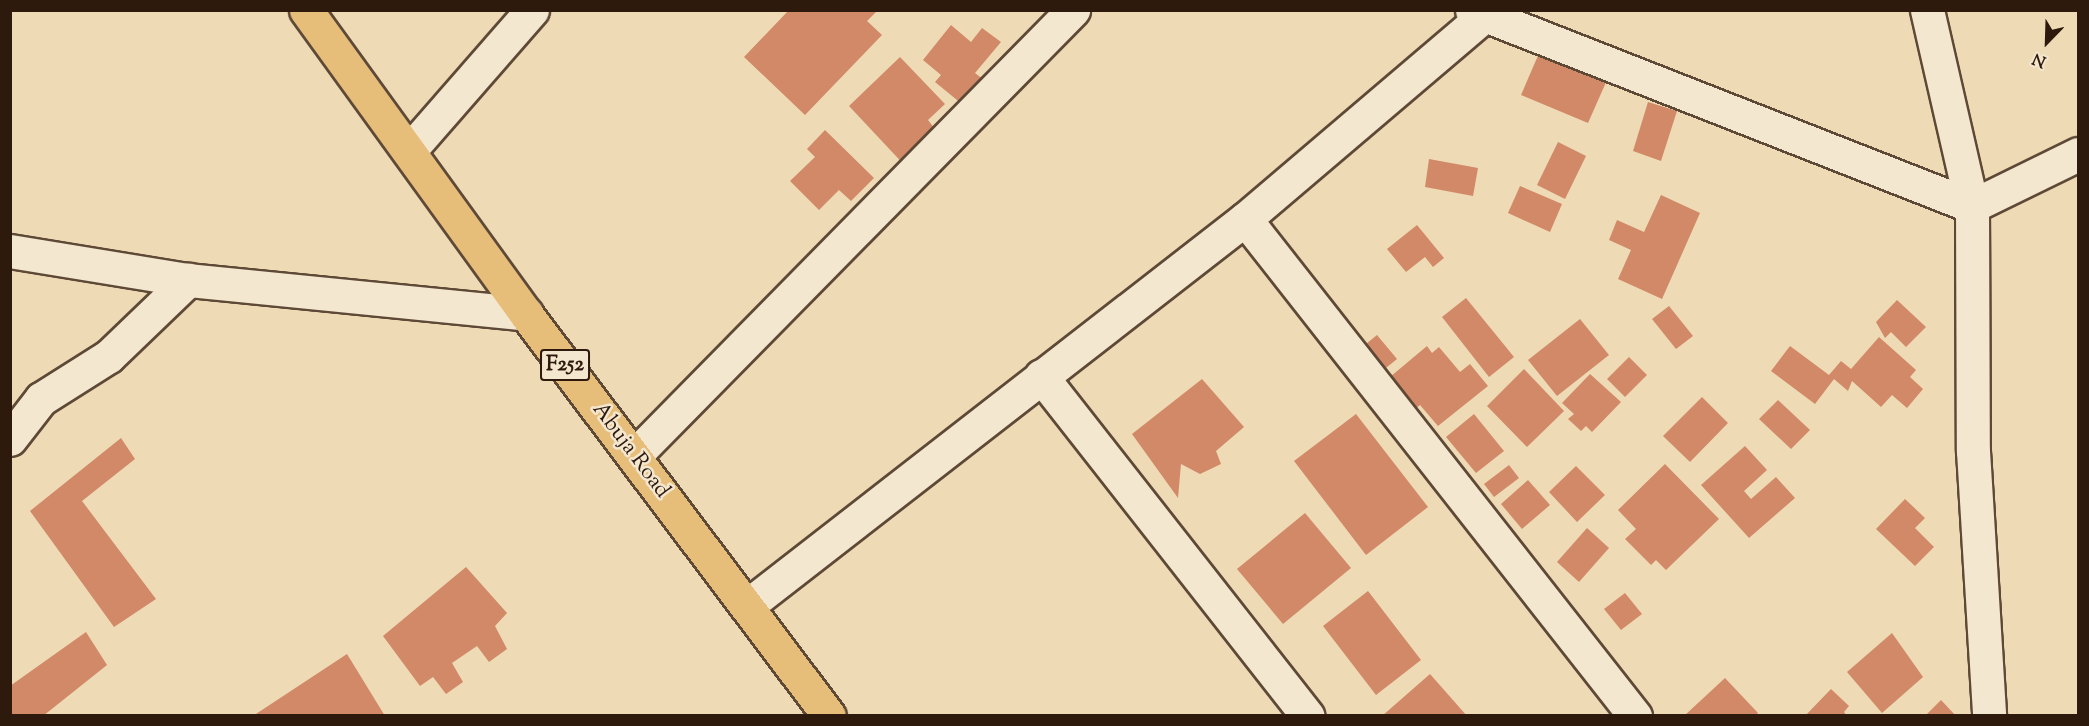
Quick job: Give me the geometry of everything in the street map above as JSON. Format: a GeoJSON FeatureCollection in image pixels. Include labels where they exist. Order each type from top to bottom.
{"type":"FeatureCollection","features":[{"type":"Feature","properties":{"kind":"main road","name":"Abuja Road"},"geometry":{"type":"LineString","coordinates":[[306,10],[526,314],[829,716]]}},
{"type":"Feature","properties":{"kind":"street"},"geometry":{"type":"LineString","coordinates":[[409,151],[532,10]]}},
{"type":"Feature","properties":{"kind":"street"},"geometry":{"type":"LineString","coordinates":[[634,456],[1073,10]]}},
{"type":"Feature","properties":{"kind":"street"},"geometry":{"type":"LineString","coordinates":[[1927,10],[1972,206],[1973,451],[1989,716]]}},
{"type":"Feature","properties":{"kind":"street"},"geometry":{"type":"LineString","coordinates":[[747,606],[1245,219],[1479,13],[1972,206],[2079,154]]}},
{"type":"Feature","properties":{"kind":"street"},"geometry":{"type":"LineString","coordinates":[[1245,219],[1635,716]]}},
{"type":"Feature","properties":{"kind":"street"},"geometry":{"type":"LineString","coordinates":[[10,251],[188,280],[526,314]]}},
{"type":"Feature","properties":{"kind":"street"},"geometry":{"type":"LineString","coordinates":[[10,439],[41,399],[109,356],[188,280]]}},
{"type":"Feature","properties":{"kind":"street"},"geometry":{"type":"LineString","coordinates":[[1041,376],[1308,716]]}},
{"type":"Feature","properties":{"kind":"building"},"geometry":{"type":"Polygon","coordinates":[[[789,10],[878,10],[867,21],[882,35],[805,115],[744,57],[789,10]]]}},
{"type":"Feature","properties":{"kind":"building"},"geometry":{"type":"Polygon","coordinates":[[[951,25],[971,42],[982,28],[1001,42],[975,73],[988,83],[968,109],[935,82],[941,75],[923,60],[951,25]]]}},
{"type":"Feature","properties":{"kind":"building"},"geometry":{"type":"Polygon","coordinates":[[[1540,51],[1607,80],[1588,123],[1521,95],[1540,51]]]}},
{"type":"Feature","properties":{"kind":"building"},"geometry":{"type":"Polygon","coordinates":[[[900,57],[945,104],[928,120],[935,129],[909,170],[849,106],[900,57]]]}},
{"type":"Feature","properties":{"kind":"building"},"geometry":{"type":"Polygon","coordinates":[[[1648,102],[1677,111],[1661,161],[1633,151],[1648,102]]]}},
{"type":"Feature","properties":{"kind":"building"},"geometry":{"type":"Polygon","coordinates":[[[825,130],[874,178],[851,201],[839,190],[819,210],[790,181],[815,157],[807,149],[825,130]]]}},
{"type":"Feature","properties":{"kind":"building"},"geometry":{"type":"Polygon","coordinates":[[[1558,142],[1586,156],[1565,199],[1537,185],[1558,142]]]}},
{"type":"Feature","properties":{"kind":"building"},"geometry":{"type":"Polygon","coordinates":[[[1429,159],[1478,168],[1473,196],[1425,187],[1429,159]]]}},
{"type":"Feature","properties":{"kind":"building"},"geometry":{"type":"Polygon","coordinates":[[[1520,186],[1562,204],[1550,232],[1508,213],[1520,186]]]}},
{"type":"Feature","properties":{"kind":"building"},"geometry":{"type":"Polygon","coordinates":[[[1661,195],[1700,213],[1662,299],[1618,279],[1631,250],[1609,240],[1617,220],[1644,232],[1661,195]]]}},
{"type":"Feature","properties":{"kind":"building"},"geometry":{"type":"Polygon","coordinates":[[[1417,225],[1444,258],[1433,267],[1425,257],[1406,272],[1387,249],[1417,225]]]}},
{"type":"Feature","properties":{"kind":"building"},"geometry":{"type":"Polygon","coordinates":[[[1466,298],[1514,357],[1489,377],[1442,317],[1466,298]]]}},
{"type":"Feature","properties":{"kind":"building"},"geometry":{"type":"Polygon","coordinates":[[[1897,300],[1926,327],[1906,347],[1891,332],[1885,338],[1876,322],[1897,300]]]}},
{"type":"Feature","properties":{"kind":"building"},"geometry":{"type":"Polygon","coordinates":[[[1669,306],[1693,336],[1676,349],[1652,319],[1669,306]]]}},
{"type":"Feature","properties":{"kind":"building"},"geometry":{"type":"Polygon","coordinates":[[[1580,319],[1609,355],[1557,396],[1528,360],[1580,319]]]}},
{"type":"Feature","properties":{"kind":"building"},"geometry":{"type":"Polygon","coordinates":[[[1377,335],[1397,359],[1381,372],[1361,348],[1377,335]]]}},
{"type":"Feature","properties":{"kind":"building"},"geometry":{"type":"Polygon","coordinates":[[[1879,337],[1916,370],[1910,377],[1923,389],[1907,408],[1892,395],[1881,407],[1852,381],[1848,391],[1834,379],[1815,404],[1771,371],[1790,346],[1829,375],[1841,361],[1851,369],[1879,337]]]}},
{"type":"Feature","properties":{"kind":"building"},"geometry":{"type":"Polygon","coordinates":[[[1427,346],[1432,353],[1439,347],[1460,372],[1470,364],[1488,386],[1438,426],[1420,405],[1411,412],[1393,391],[1398,387],[1390,377],[1427,346]]]}},
{"type":"Feature","properties":{"kind":"building"},"geometry":{"type":"Polygon","coordinates":[[[1629,357],[1647,375],[1625,397],[1607,379],[1629,357]]]}},
{"type":"Feature","properties":{"kind":"building"},"geometry":{"type":"Polygon","coordinates":[[[1524,369],[1564,411],[1527,447],[1487,406],[1524,369]]]}},
{"type":"Feature","properties":{"kind":"building"},"geometry":{"type":"Polygon","coordinates":[[[1590,374],[1621,402],[1592,432],[1586,426],[1581,431],[1568,419],[1574,414],[1562,403],[1590,374]]]}},
{"type":"Feature","properties":{"kind":"building"},"geometry":{"type":"Polygon","coordinates":[[[1202,379],[1244,427],[1216,451],[1221,464],[1200,474],[1181,464],[1178,498],[1132,434],[1202,379]]]}},
{"type":"Feature","properties":{"kind":"building"},"geometry":{"type":"Polygon","coordinates":[[[1702,397],[1728,423],[1690,462],[1663,436],[1702,397]]]}},
{"type":"Feature","properties":{"kind":"building"},"geometry":{"type":"Polygon","coordinates":[[[1778,400],[1810,430],[1791,449],[1759,419],[1778,400]]]}},
{"type":"Feature","properties":{"kind":"building"},"geometry":{"type":"Polygon","coordinates":[[[1356,414],[1428,507],[1366,555],[1294,461],[1356,414]]]}},
{"type":"Feature","properties":{"kind":"building"},"geometry":{"type":"Polygon","coordinates":[[[1474,414],[1504,451],[1476,473],[1446,437],[1474,414]]]}},
{"type":"Feature","properties":{"kind":"building"},"geometry":{"type":"Polygon","coordinates":[[[121,438],[135,459],[82,501],[156,599],[114,627],[30,511],[121,438]]]}},
{"type":"Feature","properties":{"kind":"building"},"geometry":{"type":"Polygon","coordinates":[[[1745,446],[1767,470],[1744,491],[1751,499],[1776,477],[1795,498],[1749,538],[1701,485],[1745,446]]]}},
{"type":"Feature","properties":{"kind":"building"},"geometry":{"type":"Polygon","coordinates":[[[1665,464],[1719,519],[1666,570],[1656,560],[1651,565],[1625,539],[1636,529],[1618,510],[1665,464]]]}},
{"type":"Feature","properties":{"kind":"building"},"geometry":{"type":"Polygon","coordinates":[[[1509,465],[1519,478],[1494,497],[1484,484],[1509,465]]]}},
{"type":"Feature","properties":{"kind":"building"},"geometry":{"type":"Polygon","coordinates":[[[1576,466],[1605,495],[1577,522],[1549,492],[1576,466]]]}},
{"type":"Feature","properties":{"kind":"building"},"geometry":{"type":"Polygon","coordinates":[[[1528,480],[1550,505],[1522,529],[1501,504],[1528,480]]]}},
{"type":"Feature","properties":{"kind":"building"},"geometry":{"type":"Polygon","coordinates":[[[1905,499],[1925,518],[1915,528],[1934,547],[1915,566],[1876,529],[1905,499]]]}},
{"type":"Feature","properties":{"kind":"building"},"geometry":{"type":"Polygon","coordinates":[[[1305,513],[1351,568],[1283,624],[1237,569],[1305,513]]]}},
{"type":"Feature","properties":{"kind":"building"},"geometry":{"type":"Polygon","coordinates":[[[1587,528],[1609,548],[1579,582],[1557,562],[1587,528]]]}},
{"type":"Feature","properties":{"kind":"building"},"geometry":{"type":"Polygon","coordinates":[[[466,567],[507,613],[495,626],[507,649],[489,662],[477,646],[452,663],[463,682],[446,694],[433,677],[420,686],[383,636],[466,567]]]}},
{"type":"Feature","properties":{"kind":"building"},"geometry":{"type":"Polygon","coordinates":[[[1368,591],[1421,660],[1376,695],[1323,626],[1368,591]]]}},
{"type":"Feature","properties":{"kind":"building"},"geometry":{"type":"Polygon","coordinates":[[[1625,593],[1642,614],[1621,630],[1604,609],[1625,593]]]}},
{"type":"Feature","properties":{"kind":"building"},"geometry":{"type":"Polygon","coordinates":[[[86,632],[107,665],[43,716],[10,716],[10,686],[86,632]]]}},
{"type":"Feature","properties":{"kind":"building"},"geometry":{"type":"Polygon","coordinates":[[[1892,633],[1923,677],[1882,713],[1847,672],[1892,633]]]}},
{"type":"Feature","properties":{"kind":"building"},"geometry":{"type":"Polygon","coordinates":[[[347,654],[385,716],[253,716],[347,654]]]}},
{"type":"Feature","properties":{"kind":"building"},"geometry":{"type":"Polygon","coordinates":[[[1430,674],[1467,716],[1382,716],[1430,674]]]}},
{"type":"Feature","properties":{"kind":"building"},"geometry":{"type":"Polygon","coordinates":[[[1725,678],[1758,713],[1755,716],[1684,716],[1725,678]]]}},
{"type":"Feature","properties":{"kind":"building"},"geometry":{"type":"Polygon","coordinates":[[[1831,689],[1849,706],[1844,712],[1847,716],[1805,716],[1831,689]]]}},
{"type":"Feature","properties":{"kind":"building"},"geometry":{"type":"Polygon","coordinates":[[[1941,700],[1956,716],[1925,716],[1941,700]]]}}]}
